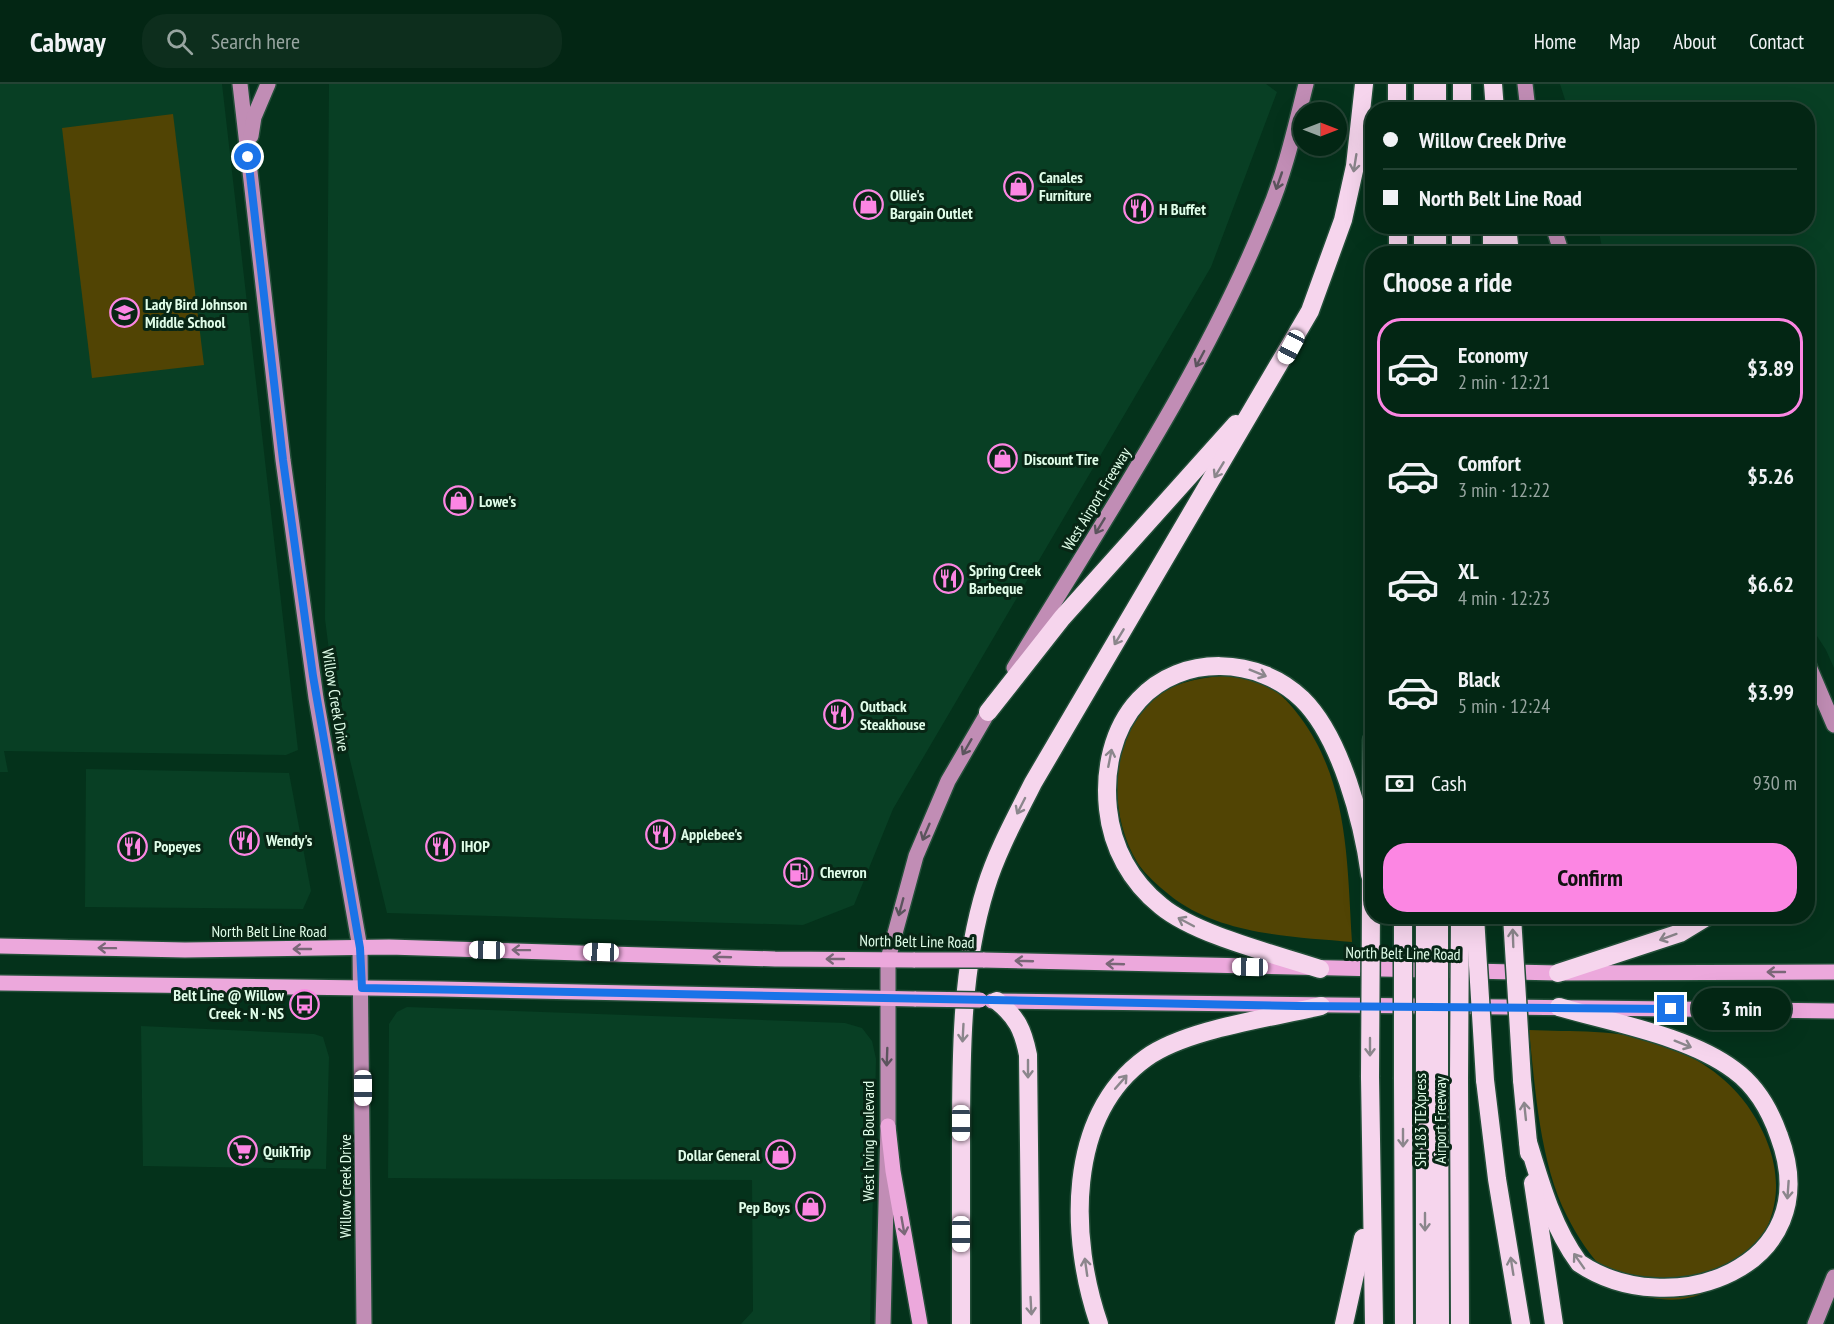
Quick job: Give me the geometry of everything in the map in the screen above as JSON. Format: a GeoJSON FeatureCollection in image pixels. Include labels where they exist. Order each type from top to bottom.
{"type":"FeatureCollection","features":[{"type":"Feature","properties":{"kind":"highway"},"geometry":{"type":"LineString","coordinates":[[961,1324],[961,1078],[964,1015],[975,932],[986,888],[1007,834],[1033,783],[1281,365],[1310,311],[1343,220],[1354,166],[1364,84]]}},
{"type":"Feature","properties":{"kind":"highway"},"geometry":{"type":"LineString","coordinates":[[1396,84],[1397,102]]}},
{"type":"Feature","properties":{"kind":"highway"},"geometry":{"type":"LineString","coordinates":[[1423,84],[1423,102]]}},
{"type":"Feature","properties":{"kind":"highway"},"geometry":{"type":"LineString","coordinates":[[1437,84],[1437,102]]}},
{"type":"Feature","properties":{"kind":"highway"},"geometry":{"type":"LineString","coordinates":[[1462,84],[1462,102]]}},
{"type":"Feature","properties":{"kind":"highway"},"geometry":{"type":"LineString","coordinates":[[1490,102],[1491,84]]}},
{"type":"Feature","properties":{"kind":"highway"},"geometry":{"type":"LineString","coordinates":[[1491,84],[1494,102]]}},
{"type":"Feature","properties":{"kind":"highway"},"geometry":{"type":"LineString","coordinates":[[988,712],[1062,618],[1202,464],[1281,365]]}},
{"type":"Feature","properties":{"kind":"highway"},"geometry":{"type":"LineString","coordinates":[[1320,969],[1186,924],[1161,906],[1137,883],[1119,854],[1109,821],[1105,787],[1112,749],[1124,721],[1140,699],[1162,681],[1188,670],[1217,665],[1247,668],[1278,681],[1303,700],[1322,726],[1337,756],[1358,817],[1365,851]]}},
{"type":"Feature","properties":{"kind":"highway"},"geometry":{"type":"LineString","coordinates":[[1371,924],[1370,1174],[1374,1324]]}},
{"type":"Feature","properties":{"kind":"highway"},"geometry":{"type":"LineString","coordinates":[[1403,924],[1404,1324]]}},
{"type":"Feature","properties":{"kind":"highway","name":"SH 183 TEXpress"},"geometry":{"type":"LineString","coordinates":[[1425,924],[1440,1324]]}},
{"type":"Feature","properties":{"kind":"highway","name":"SH 183 TEXpress"},"geometry":{"type":"LineString","coordinates":[[1425,1324],[1439,924]]}},
{"type":"Feature","properties":{"kind":"highway","name":"Airport Freeway"},"geometry":{"type":"LineString","coordinates":[[1460,924],[1460,1324]]}},
{"type":"Feature","properties":{"kind":"highway"},"geometry":{"type":"LineString","coordinates":[[1476,924],[1485,1080],[1497,1179],[1521,1324]]}},
{"type":"Feature","properties":{"kind":"highway"},"geometry":{"type":"LineString","coordinates":[[1512,924],[1528,1142],[1554,1324]]}},
{"type":"Feature","properties":{"kind":"highway"},"geometry":{"type":"LineString","coordinates":[[1558,973],[1680,933],[1695,924]]}},
{"type":"Feature","properties":{"kind":"highway"},"geometry":{"type":"LineString","coordinates":[[989,1001],[1015,1015],[1024,1031],[1028,1055],[1031,1324]]}},
{"type":"Feature","properties":{"kind":"highway"},"geometry":{"type":"LineString","coordinates":[[1100,1324],[1086,1272],[1081,1226],[1081,1182],[1088,1143],[1101,1110],[1120,1082],[1146,1057],[1178,1042],[1221,1029],[1321,1006]]}},
{"type":"Feature","properties":{"kind":"highway"},"geometry":{"type":"LineString","coordinates":[[1559,1007],[1674,1040],[1704,1052],[1734,1070],[1757,1092],[1774,1120],[1785,1152],[1789,1184],[1785,1220],[1774,1250],[1755,1278]]}},
{"type":"Feature","properties":{"kind":"highway"},"geometry":{"type":"LineString","coordinates":[[1528,1142],[1548,1203],[1578,1263],[1598,1285],[1620,1301]]}},
{"type":"Feature","properties":{"kind":"highway"},"geometry":{"type":"LineString","coordinates":[[1344,1324],[1359,1264],[1370,1174]]}},
{"type":"Feature","properties":{"kind":"main road","name":"North Belt Line Road"},"geometry":{"type":"LineString","coordinates":[[0,946],[185,950],[360,948],[1558,973],[1834,972]]}},
{"type":"Feature","properties":{"kind":"main road"},"geometry":{"type":"LineString","coordinates":[[0,983],[989,1001],[1834,1011]]}},
{"type":"Feature","properties":{"kind":"main road"},"geometry":{"type":"LineString","coordinates":[[888,1126],[893,1171],[920,1324]]}},
{"type":"Feature","properties":{"kind":"street","name":"Willow Creek Drive"},"geometry":{"type":"LineString","coordinates":[[240,84],[283,460],[312,663],[360,948],[364,1324]]}},
{"type":"Feature","properties":{"kind":"street"},"geometry":{"type":"LineString","coordinates":[[248,157],[254,117],[268,84]]}},
{"type":"Feature","properties":{"kind":"street","name":"West Airport Freeway"},"geometry":{"type":"LineString","coordinates":[[888,958],[913,865],[948,781],[1183,391],[1222,316],[1268,213],[1306,84]]}},
{"type":"Feature","properties":{"kind":"street"},"geometry":{"type":"LineString","coordinates":[[1525,84],[1527,102]]}},
{"type":"Feature","properties":{"kind":"street"},"geometry":{"type":"LineString","coordinates":[[1815,680],[1834,725]]}},
{"type":"Feature","properties":{"kind":"street","name":"West Irving Boulevard"},"geometry":{"type":"LineString","coordinates":[[883,1324],[888,1126],[888,958]]}},
{"type":"Feature","properties":{"kind":"street"},"geometry":{"type":"LineString","coordinates":[[1815,1324],[1834,1277]]}},
{"type":"Feature","properties":{"kind":"shaded area"},"geometry":{"type":"Polygon","coordinates":[[[0,84],[222,84],[298,750],[286,755],[4,751],[8,772],[0,772],[0,84]]]}},
{"type":"Feature","properties":{"kind":"shaded area"},"geometry":{"type":"Polygon","coordinates":[[[329,84],[1266,84],[1277,92],[1211,267],[893,809],[854,905],[803,925],[387,913],[335,698],[325,619],[329,84]]]}},
{"type":"Feature","properties":{"kind":"shaded area"},"geometry":{"type":"Polygon","coordinates":[[[1560,84],[1834,84],[1834,668],[1815,633],[1815,246],[1602,246],[1599,234],[1815,234],[1815,102],[1566,102],[1560,84]]]}},
{"type":"Feature","properties":{"kind":"shaded area"},"geometry":{"type":"Polygon","coordinates":[[[173,114],[204,365],[92,378],[62,128],[173,114]]]}},
{"type":"Feature","properties":{"kind":"shaded area"},"geometry":{"type":"Polygon","coordinates":[[[1237,675],[1264,684],[1285,699],[1316,742],[1328,769],[1337,796],[1342,825],[1349,883],[1352,942],[1261,932],[1216,921],[1195,912],[1160,887],[1140,867],[1127,841],[1120,818],[1117,794],[1118,769],[1123,745],[1133,724],[1147,705],[1174,686],[1200,679],[1237,675]]]}},
{"type":"Feature","properties":{"kind":"shaded area"},"geometry":{"type":"Polygon","coordinates":[[[86,769],[289,773],[311,891],[303,909],[85,907],[86,769]]]}},
{"type":"Feature","properties":{"kind":"shaded area"},"geometry":{"type":"Polygon","coordinates":[[[407,1007],[845,1023],[862,1028],[872,1041],[876,1059],[870,1324],[741,1324],[753,1311],[752,1180],[388,1178],[389,1024],[397,1012],[407,1007]]]}},
{"type":"Feature","properties":{"kind":"shaded area"},"geometry":{"type":"Polygon","coordinates":[[[141,1026],[314,1034],[323,1037],[329,1057],[326,1169],[143,1166],[141,1026]]]}},
{"type":"Feature","properties":{"kind":"shaded area"},"geometry":{"type":"Polygon","coordinates":[[[1529,1030],[1612,1033],[1660,1043],[1697,1060],[1729,1084],[1747,1105],[1759,1124],[1772,1156],[1776,1189],[1773,1210],[1754,1251],[1723,1283],[1704,1293],[1683,1299],[1644,1297],[1616,1281],[1588,1251],[1567,1216],[1551,1173],[1540,1125],[1529,1030]]]}},
{"type":"Feature","properties":{"kind":"place","name":"Canales Furniture"},"geometry":{"type":"Point","coordinates":[1018,186]}},
{"type":"Feature","properties":{"kind":"place","name":"Ollie's Bargain Outlet"},"geometry":{"type":"Point","coordinates":[869,204]}},
{"type":"Feature","properties":{"kind":"place","name":"H Buffet"},"geometry":{"type":"Point","coordinates":[1138,209]}},
{"type":"Feature","properties":{"kind":"place","name":"Lady Bird Johnson Middle School"},"geometry":{"type":"Point","coordinates":[124,313]}},
{"type":"Feature","properties":{"kind":"place","name":"Discount Tire"},"geometry":{"type":"Point","coordinates":[1003,459]}},
{"type":"Feature","properties":{"kind":"place","name":"Lowe's"},"geometry":{"type":"Point","coordinates":[458,501]}},
{"type":"Feature","properties":{"kind":"place","name":"Spring Creek Barbeque"},"geometry":{"type":"Point","coordinates":[948,579]}},
{"type":"Feature","properties":{"kind":"place","name":"Outback Steakhouse"},"geometry":{"type":"Point","coordinates":[839,715]}},
{"type":"Feature","properties":{"kind":"place","name":"Applebee's"},"geometry":{"type":"Point","coordinates":[660,834]}},
{"type":"Feature","properties":{"kind":"place","name":"Wendy's"},"geometry":{"type":"Point","coordinates":[245,840]}},
{"type":"Feature","properties":{"kind":"place","name":"Popeyes"},"geometry":{"type":"Point","coordinates":[133,846]}},
{"type":"Feature","properties":{"kind":"place","name":"IHOP"},"geometry":{"type":"Point","coordinates":[440,846]}},
{"type":"Feature","properties":{"kind":"place","name":"Chevron"},"geometry":{"type":"Point","coordinates":[799,872]}},
{"type":"Feature","properties":{"kind":"place","name":"Belt Line @ Willow Creek - N - NS"},"geometry":{"type":"Point","coordinates":[305,1004]}},
{"type":"Feature","properties":{"kind":"place","name":"QuikTrip"},"geometry":{"type":"Point","coordinates":[242,1151]}},
{"type":"Feature","properties":{"kind":"place","name":"Dollar General"},"geometry":{"type":"Point","coordinates":[781,1155]}},
{"type":"Feature","properties":{"kind":"place","name":"Pep Boys"},"geometry":{"type":"Point","coordinates":[811,1207]}},
{"type":"Feature","properties":{"kind":"route"},"geometry":{"type":"LineString","coordinates":[[248,157],[283,460],[316,698],[360,948],[362,988],[1298,1006],[1671,1009]]}}]}
